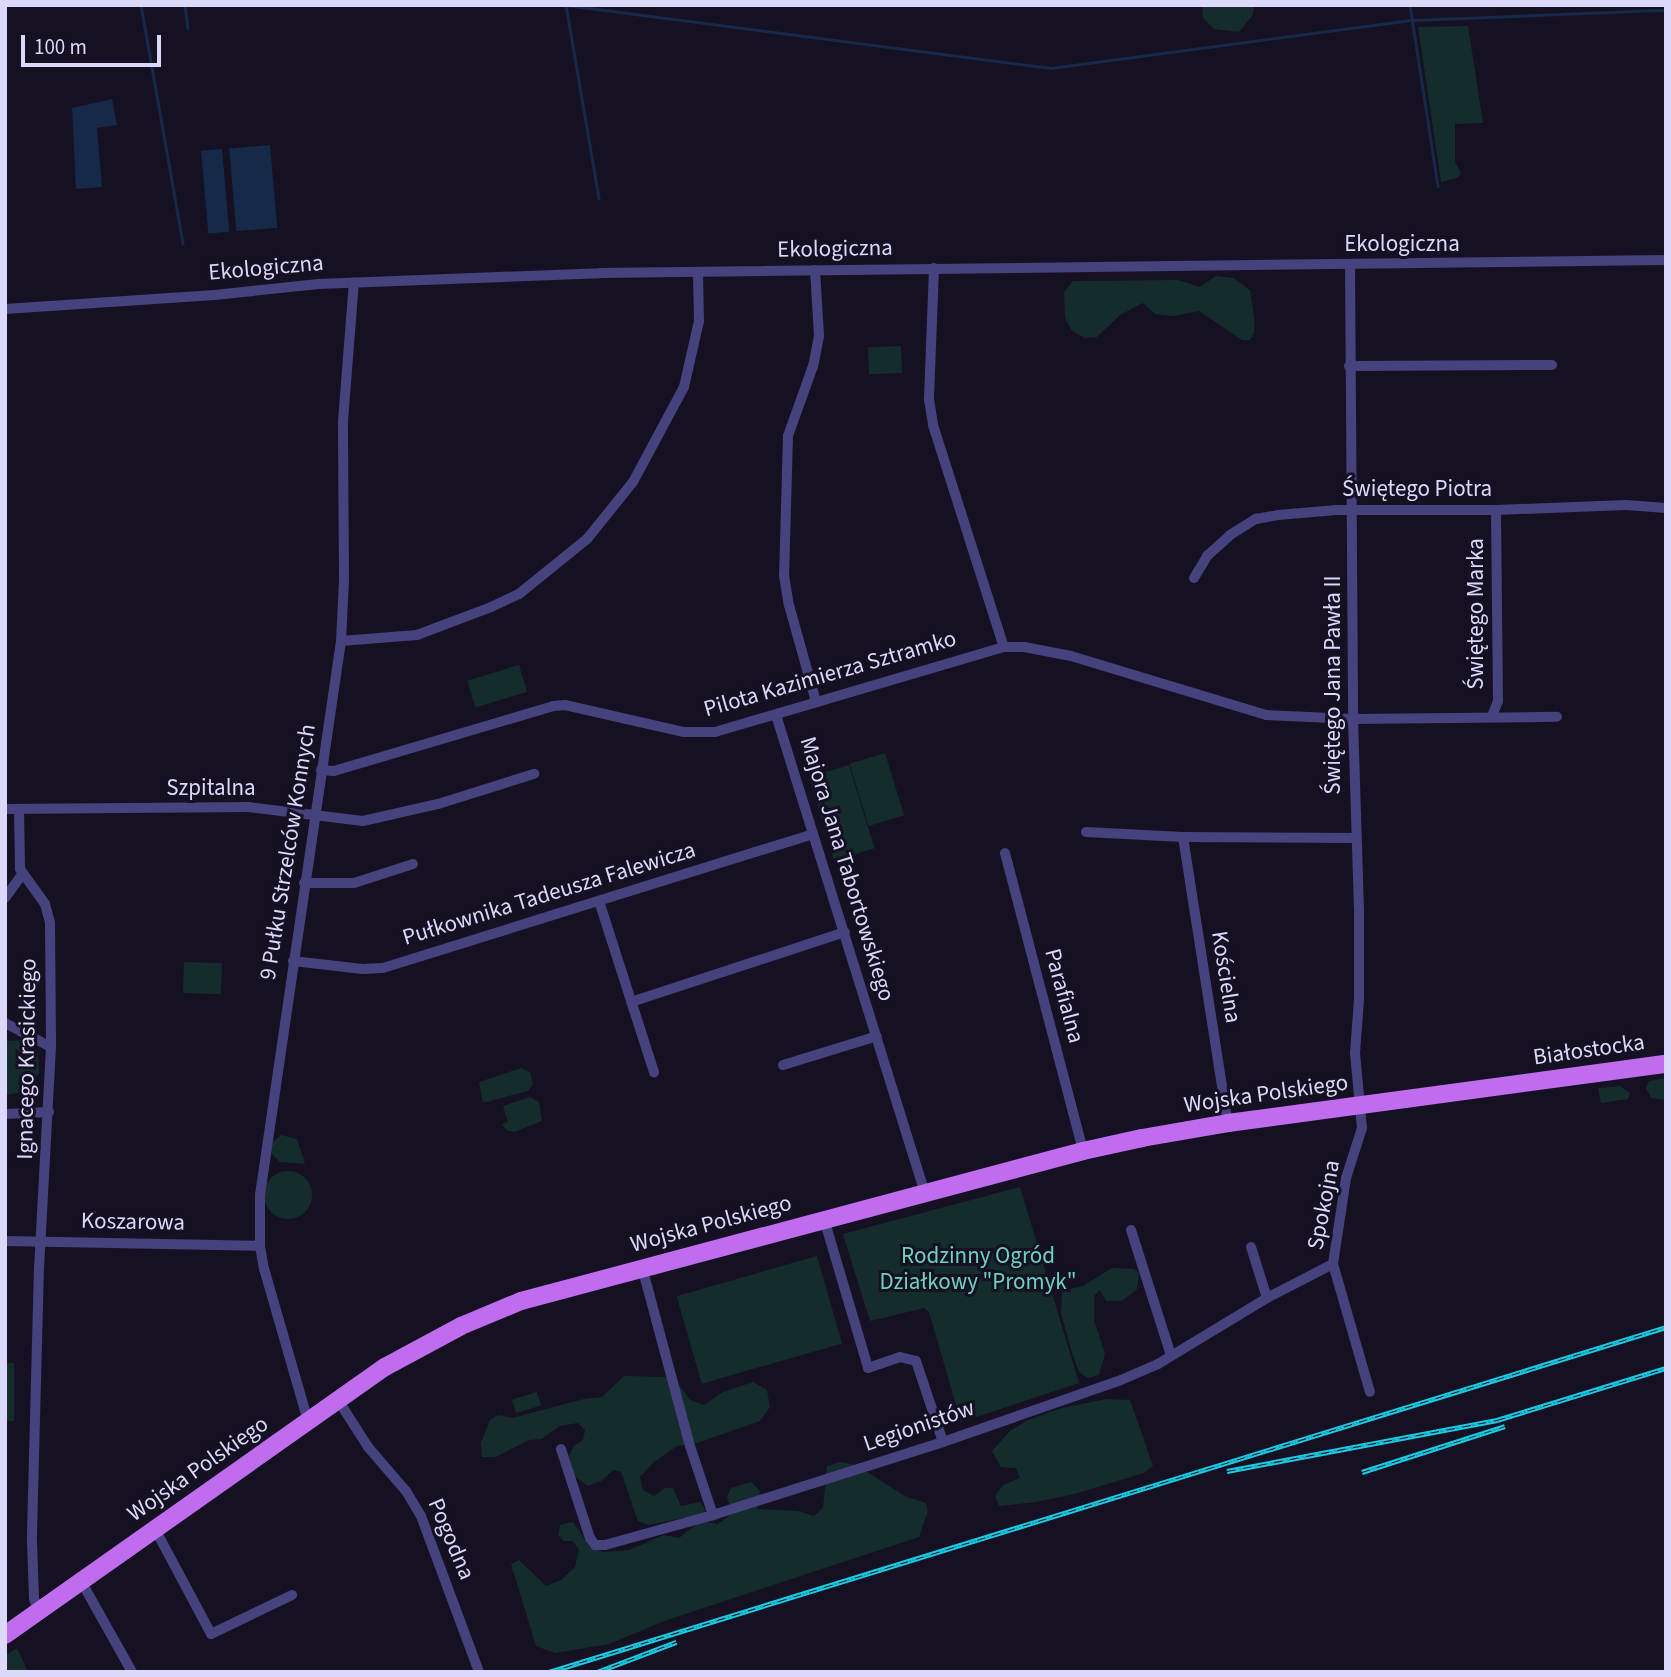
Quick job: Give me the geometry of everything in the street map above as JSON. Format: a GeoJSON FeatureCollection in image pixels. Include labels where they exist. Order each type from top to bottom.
{"type":"FeatureCollection","features":[{"type":"Feature","properties":{"kind":"main road","name":"Białostocka"},"geometry":{"type":"LineString","coordinates":[[1519,1084],[1666,1064]]}},
{"type":"Feature","properties":{"kind":"main road","name":"Wojska Polskiego"},"geometry":{"type":"LineString","coordinates":[[5,1635],[409,1353],[461,1326],[522,1301],[1083,1151],[1228,1123],[1519,1084]]}},
{"type":"Feature","properties":{"kind":"street","name":"Ekologiczna"},"geometry":{"type":"LineString","coordinates":[[5,309],[354,282],[934,268],[1666,260]]}},
{"type":"Feature","properties":{"kind":"street","name":"Świętego Jana Pawła II"},"geometry":{"type":"LineString","coordinates":[[1350,265],[1353,719],[1359,999],[1355,1053],[1361,1105]]}},
{"type":"Feature","properties":{"kind":"street"},"geometry":{"type":"LineString","coordinates":[[934,268],[929,399],[933,425],[1004,647]]}},
{"type":"Feature","properties":{"kind":"street","name":"Majora Jana Tabortowskiego"},"geometry":{"type":"LineString","coordinates":[[815,270],[819,337],[813,366],[788,436],[784,575],[789,605],[816,702]]}},
{"type":"Feature","properties":{"kind":"street"},"geometry":{"type":"LineString","coordinates":[[341,641],[417,635],[491,607],[519,594],[587,539],[637,476],[684,387],[699,321],[698,272]]}},
{"type":"Feature","properties":{"kind":"street","name":"9 Pułku Strzelców Konnych"},"geometry":{"type":"LineString","coordinates":[[308,1421],[288,1359],[260,1246],[262,1165],[341,641],[344,580],[342,421],[354,282]]}},
{"type":"Feature","properties":{"kind":"street"},"geometry":{"type":"LineString","coordinates":[[1349,366],[1552,365]]}},
{"type":"Feature","properties":{"kind":"street","name":"Świętego Piotra"},"geometry":{"type":"LineString","coordinates":[[1194,578],[1214,548],[1256,519],[1325,511],[1496,510],[1626,505],[1666,508]]}},
{"type":"Feature","properties":{"kind":"street","name":"Świętego Marka"},"geometry":{"type":"LineString","coordinates":[[1492,716],[1498,702],[1496,510]]}},
{"type":"Feature","properties":{"kind":"street","name":"Pilota Kazimierza Sztramko"},"geometry":{"type":"LineString","coordinates":[[321,770],[334,771],[554,706],[565,705],[695,734],[727,729],[1004,647],[1024,647],[1071,656],[1266,715],[1353,719],[1492,716],[1557,718]]}},
{"type":"Feature","properties":{"kind":"street","name":"Majora Jana Tabortowskiego"},"geometry":{"type":"LineString","coordinates":[[776,715],[925,1192]]}},
{"type":"Feature","properties":{"kind":"street","name":"Szpitalna"},"geometry":{"type":"LineString","coordinates":[[5,809],[247,807],[369,821],[438,804],[534,774]]}},
{"type":"Feature","properties":{"kind":"street"},"geometry":{"type":"LineString","coordinates":[[5,898],[22,875],[19,810]]}},
{"type":"Feature","properties":{"kind":"street"},"geometry":{"type":"LineString","coordinates":[[1086,832],[1183,837],[1356,838]]}},
{"type":"Feature","properties":{"kind":"street","name":"Pułkownika Tadeusza Falewicza"},"geometry":{"type":"LineString","coordinates":[[293,961],[352,968],[383,968],[813,834]]}},
{"type":"Feature","properties":{"kind":"street","name":"Kościelna"},"geometry":{"type":"LineString","coordinates":[[1183,837],[1228,1123]]}},
{"type":"Feature","properties":{"kind":"street","name":"Parafialna"},"geometry":{"type":"LineString","coordinates":[[1005,853],[1083,1151]]}},
{"type":"Feature","properties":{"kind":"street"},"geometry":{"type":"LineString","coordinates":[[304,883],[354,883],[413,864]]}},
{"type":"Feature","properties":{"kind":"street","name":"Ignacego Krasickiego"},"geometry":{"type":"LineString","coordinates":[[22,875],[39,894],[49,915],[51,1047],[40,1241],[32,1541],[34,1598],[38,1611]]}},
{"type":"Feature","properties":{"kind":"street"},"geometry":{"type":"LineString","coordinates":[[599,901],[654,1072]]}},
{"type":"Feature","properties":{"kind":"street"},"geometry":{"type":"LineString","coordinates":[[631,1002],[845,932]]}},
{"type":"Feature","properties":{"kind":"street"},"geometry":{"type":"LineString","coordinates":[[5,1023],[51,1047]]}},
{"type":"Feature","properties":{"kind":"street","name":"Majora Jana Tabortowskiego"},"geometry":{"type":"LineString","coordinates":[[783,1065],[877,1036]]}},
{"type":"Feature","properties":{"kind":"street","name":"Spokojna"},"geometry":{"type":"LineString","coordinates":[[1361,1105],[1360,1138],[1346,1178],[1333,1264],[1370,1392]]}},
{"type":"Feature","properties":{"kind":"street"},"geometry":{"type":"LineString","coordinates":[[5,1114],[48,1112]]}},
{"type":"Feature","properties":{"kind":"street"},"geometry":{"type":"LineString","coordinates":[[824,1219],[869,1368],[900,1357],[916,1362],[943,1442]]}},
{"type":"Feature","properties":{"kind":"street"},"geometry":{"type":"LineString","coordinates":[[1132,1230],[1171,1355]]}},
{"type":"Feature","properties":{"kind":"street","name":"Koszarowa"},"geometry":{"type":"LineString","coordinates":[[5,1241],[260,1246]]}},
{"type":"Feature","properties":{"kind":"street"},"geometry":{"type":"LineString","coordinates":[[1251,1247],[1267,1298]]}},
{"type":"Feature","properties":{"kind":"street","name":"Legionistów"},"geometry":{"type":"LineString","coordinates":[[561,1448],[590,1538],[595,1545],[605,1545],[713,1515],[943,1442],[1121,1380],[1333,1264]]}},
{"type":"Feature","properties":{"kind":"street"},"geometry":{"type":"LineString","coordinates":[[642,1268],[690,1446],[713,1515]]}},
{"type":"Feature","properties":{"kind":"street","name":"Pogodna"},"geometry":{"type":"LineString","coordinates":[[338,1400],[368,1447],[406,1492],[421,1516],[479,1672]]}},
{"type":"Feature","properties":{"kind":"street"},"geometry":{"type":"LineString","coordinates":[[155,1529],[211,1634],[292,1595]]}},
{"type":"Feature","properties":{"kind":"street"},"geometry":{"type":"LineString","coordinates":[[81,1581],[132,1672]]}},
{"type":"Feature","properties":{"kind":"green space"},"geometry":{"type":"Polygon","coordinates":[[[1202,5],[1255,5],[1252,16],[1239,32],[1214,29],[1203,18],[1202,5]]]}},
{"type":"Feature","properties":{"kind":"green space"},"geometry":{"type":"Polygon","coordinates":[[[1468,26],[1483,123],[1455,124],[1455,162],[1461,173],[1457,178],[1441,182],[1418,27],[1468,26]]]}},
{"type":"Feature","properties":{"kind":"green space"},"geometry":{"type":"Polygon","coordinates":[[[1216,276],[1233,278],[1250,290],[1254,333],[1250,340],[1242,340],[1199,311],[1174,316],[1155,314],[1143,303],[1120,315],[1097,337],[1085,338],[1072,331],[1065,318],[1064,292],[1073,281],[1178,280],[1200,287],[1216,276]]]}},
{"type":"Feature","properties":{"kind":"green space"},"geometry":{"type":"Polygon","coordinates":[[[901,346],[902,373],[869,374],[868,347],[901,346]]]}},
{"type":"Feature","properties":{"kind":"green space"},"geometry":{"type":"Polygon","coordinates":[[[519,665],[527,692],[476,708],[467,681],[519,665]]]}},
{"type":"Feature","properties":{"kind":"green space"},"geometry":{"type":"Polygon","coordinates":[[[885,753],[904,815],[869,826],[850,764],[885,753]]]}},
{"type":"Feature","properties":{"kind":"green space"},"geometry":{"type":"Polygon","coordinates":[[[849,765],[874,848],[834,860],[809,777],[849,765]]]}},
{"type":"Feature","properties":{"kind":"green space"},"geometry":{"type":"Polygon","coordinates":[[[184,962],[222,963],[221,994],[183,993],[184,962]]]}},
{"type":"Feature","properties":{"kind":"green space"},"geometry":{"type":"Polygon","coordinates":[[[20,1040],[38,1054],[39,1073],[24,1092],[5,1095],[5,1041],[20,1040]]]}},
{"type":"Feature","properties":{"kind":"green space"},"geometry":{"type":"Polygon","coordinates":[[[521,1068],[530,1072],[533,1084],[528,1091],[483,1103],[479,1082],[521,1068]]]}},
{"type":"Feature","properties":{"kind":"green space"},"geometry":{"type":"Polygon","coordinates":[[[1666,1078],[1666,1100],[1651,1098],[1646,1088],[1649,1081],[1666,1078]]]}},
{"type":"Feature","properties":{"kind":"green space"},"geometry":{"type":"Polygon","coordinates":[[[1620,1086],[1630,1093],[1628,1099],[1601,1103],[1598,1088],[1620,1086]]]}},
{"type":"Feature","properties":{"kind":"green space"},"geometry":{"type":"Polygon","coordinates":[[[530,1097],[539,1102],[542,1121],[514,1132],[506,1130],[502,1124],[508,1122],[503,1106],[530,1097]]]}},
{"type":"Feature","properties":{"kind":"green space"},"geometry":{"type":"Polygon","coordinates":[[[281,1135],[297,1139],[305,1164],[280,1162],[272,1154],[269,1145],[281,1135]]]}},
{"type":"Feature","properties":{"kind":"green space"},"geometry":{"type":"Polygon","coordinates":[[[288,1171],[305,1178],[312,1195],[305,1212],[288,1219],[271,1212],[264,1195],[271,1178],[288,1171]]]}},
{"type":"Feature","properties":{"kind":"green space","name":"Rodzinny Ogród Działkowy \"Promyk\""},"geometry":{"type":"Polygon","coordinates":[[[1020,1187],[1079,1383],[961,1422],[929,1312],[924,1308],[870,1321],[843,1234],[1020,1187]]]}},
{"type":"Feature","properties":{"kind":"green space"},"geometry":{"type":"Polygon","coordinates":[[[817,1256],[842,1343],[702,1384],[677,1296],[817,1256]]]}},
{"type":"Feature","properties":{"kind":"green space"},"geometry":{"type":"Polygon","coordinates":[[[1112,1268],[1134,1269],[1139,1273],[1137,1289],[1122,1301],[1106,1301],[1100,1290],[1094,1296],[1094,1320],[1105,1354],[1099,1375],[1088,1378],[1079,1372],[1071,1349],[1061,1313],[1062,1291],[1083,1286],[1112,1268]]]}},
{"type":"Feature","properties":{"kind":"green space"},"geometry":{"type":"Polygon","coordinates":[[[5,1363],[14,1363],[14,1421],[5,1421],[5,1363]]]}},
{"type":"Feature","properties":{"kind":"green space"},"geometry":{"type":"Polygon","coordinates":[[[624,1376],[666,1377],[680,1386],[690,1400],[704,1405],[723,1392],[753,1382],[767,1390],[770,1407],[760,1421],[697,1443],[677,1446],[654,1462],[640,1477],[643,1490],[654,1496],[665,1488],[673,1488],[681,1506],[700,1502],[706,1510],[703,1514],[649,1525],[638,1521],[621,1472],[613,1470],[601,1481],[588,1486],[574,1476],[569,1456],[574,1446],[583,1440],[585,1430],[578,1423],[560,1426],[541,1439],[529,1440],[496,1457],[482,1457],[481,1443],[490,1420],[498,1415],[512,1418],[584,1399],[602,1397],[624,1376]]]}},
{"type":"Feature","properties":{"kind":"green space"},"geometry":{"type":"Polygon","coordinates":[[[537,1392],[541,1405],[516,1413],[512,1400],[537,1392]]]}},
{"type":"Feature","properties":{"kind":"green space"},"geometry":{"type":"Polygon","coordinates":[[[1106,1399],[1130,1400],[1153,1466],[1144,1473],[1074,1494],[999,1506],[995,1496],[1003,1485],[1020,1478],[1016,1468],[1001,1467],[992,1451],[1010,1431],[1028,1420],[1062,1408],[1106,1399]]]}},
{"type":"Feature","properties":{"kind":"green space"},"geometry":{"type":"Polygon","coordinates":[[[840,1462],[856,1465],[905,1496],[926,1503],[928,1511],[919,1537],[667,1620],[609,1644],[555,1653],[536,1646],[511,1564],[519,1560],[546,1586],[561,1580],[575,1567],[579,1550],[573,1541],[564,1541],[558,1535],[560,1525],[573,1522],[590,1547],[603,1552],[629,1550],[664,1535],[679,1538],[701,1521],[718,1524],[734,1512],[727,1498],[731,1488],[751,1482],[760,1491],[757,1509],[798,1511],[814,1516],[823,1508],[827,1466],[840,1462]]]}},
{"type":"Feature","properties":{"kind":"green space"},"geometry":{"type":"Polygon","coordinates":[[[17,1648],[28,1672],[5,1672],[5,1656],[17,1648]]]}},
{"type":"Feature","properties":{"kind":"water"},"geometry":{"type":"Polygon","coordinates":[[[112,99],[117,125],[97,128],[102,187],[76,189],[72,108],[112,99]]]}},
{"type":"Feature","properties":{"kind":"water"},"geometry":{"type":"Polygon","coordinates":[[[270,145],[277,228],[236,231],[229,149],[270,145]]]}},
{"type":"Feature","properties":{"kind":"water"},"geometry":{"type":"Polygon","coordinates":[[[222,149],[229,232],[208,234],[201,151],[222,149]]]}},
{"type":"Feature","properties":{"kind":"waterway"},"geometry":{"type":"LineString","coordinates":[[141,5],[183,243]]}},
{"type":"Feature","properties":{"kind":"waterway"},"geometry":{"type":"LineString","coordinates":[[185,5],[188,28]]}},
{"type":"Feature","properties":{"kind":"waterway"},"geometry":{"type":"LineString","coordinates":[[566,5],[1051,68],[1413,20],[1666,10]]}},
{"type":"Feature","properties":{"kind":"waterway"},"geometry":{"type":"LineString","coordinates":[[566,5],[599,198]]}},
{"type":"Feature","properties":{"kind":"waterway"},"geometry":{"type":"LineString","coordinates":[[1410,5],[1438,186]]}},
{"type":"Feature","properties":{"kind":"railway"},"geometry":{"type":"LineString","coordinates":[[549,1672],[1666,1327]]}},
{"type":"Feature","properties":{"kind":"railway"},"geometry":{"type":"LineString","coordinates":[[1227,1471],[1497,1420],[1666,1368]]}},
{"type":"Feature","properties":{"kind":"railway"},"geometry":{"type":"LineString","coordinates":[[1362,1472],[1505,1426]]}},
{"type":"Feature","properties":{"kind":"railway"},"geometry":{"type":"LineString","coordinates":[[597,1672],[676,1642]]}}]}
